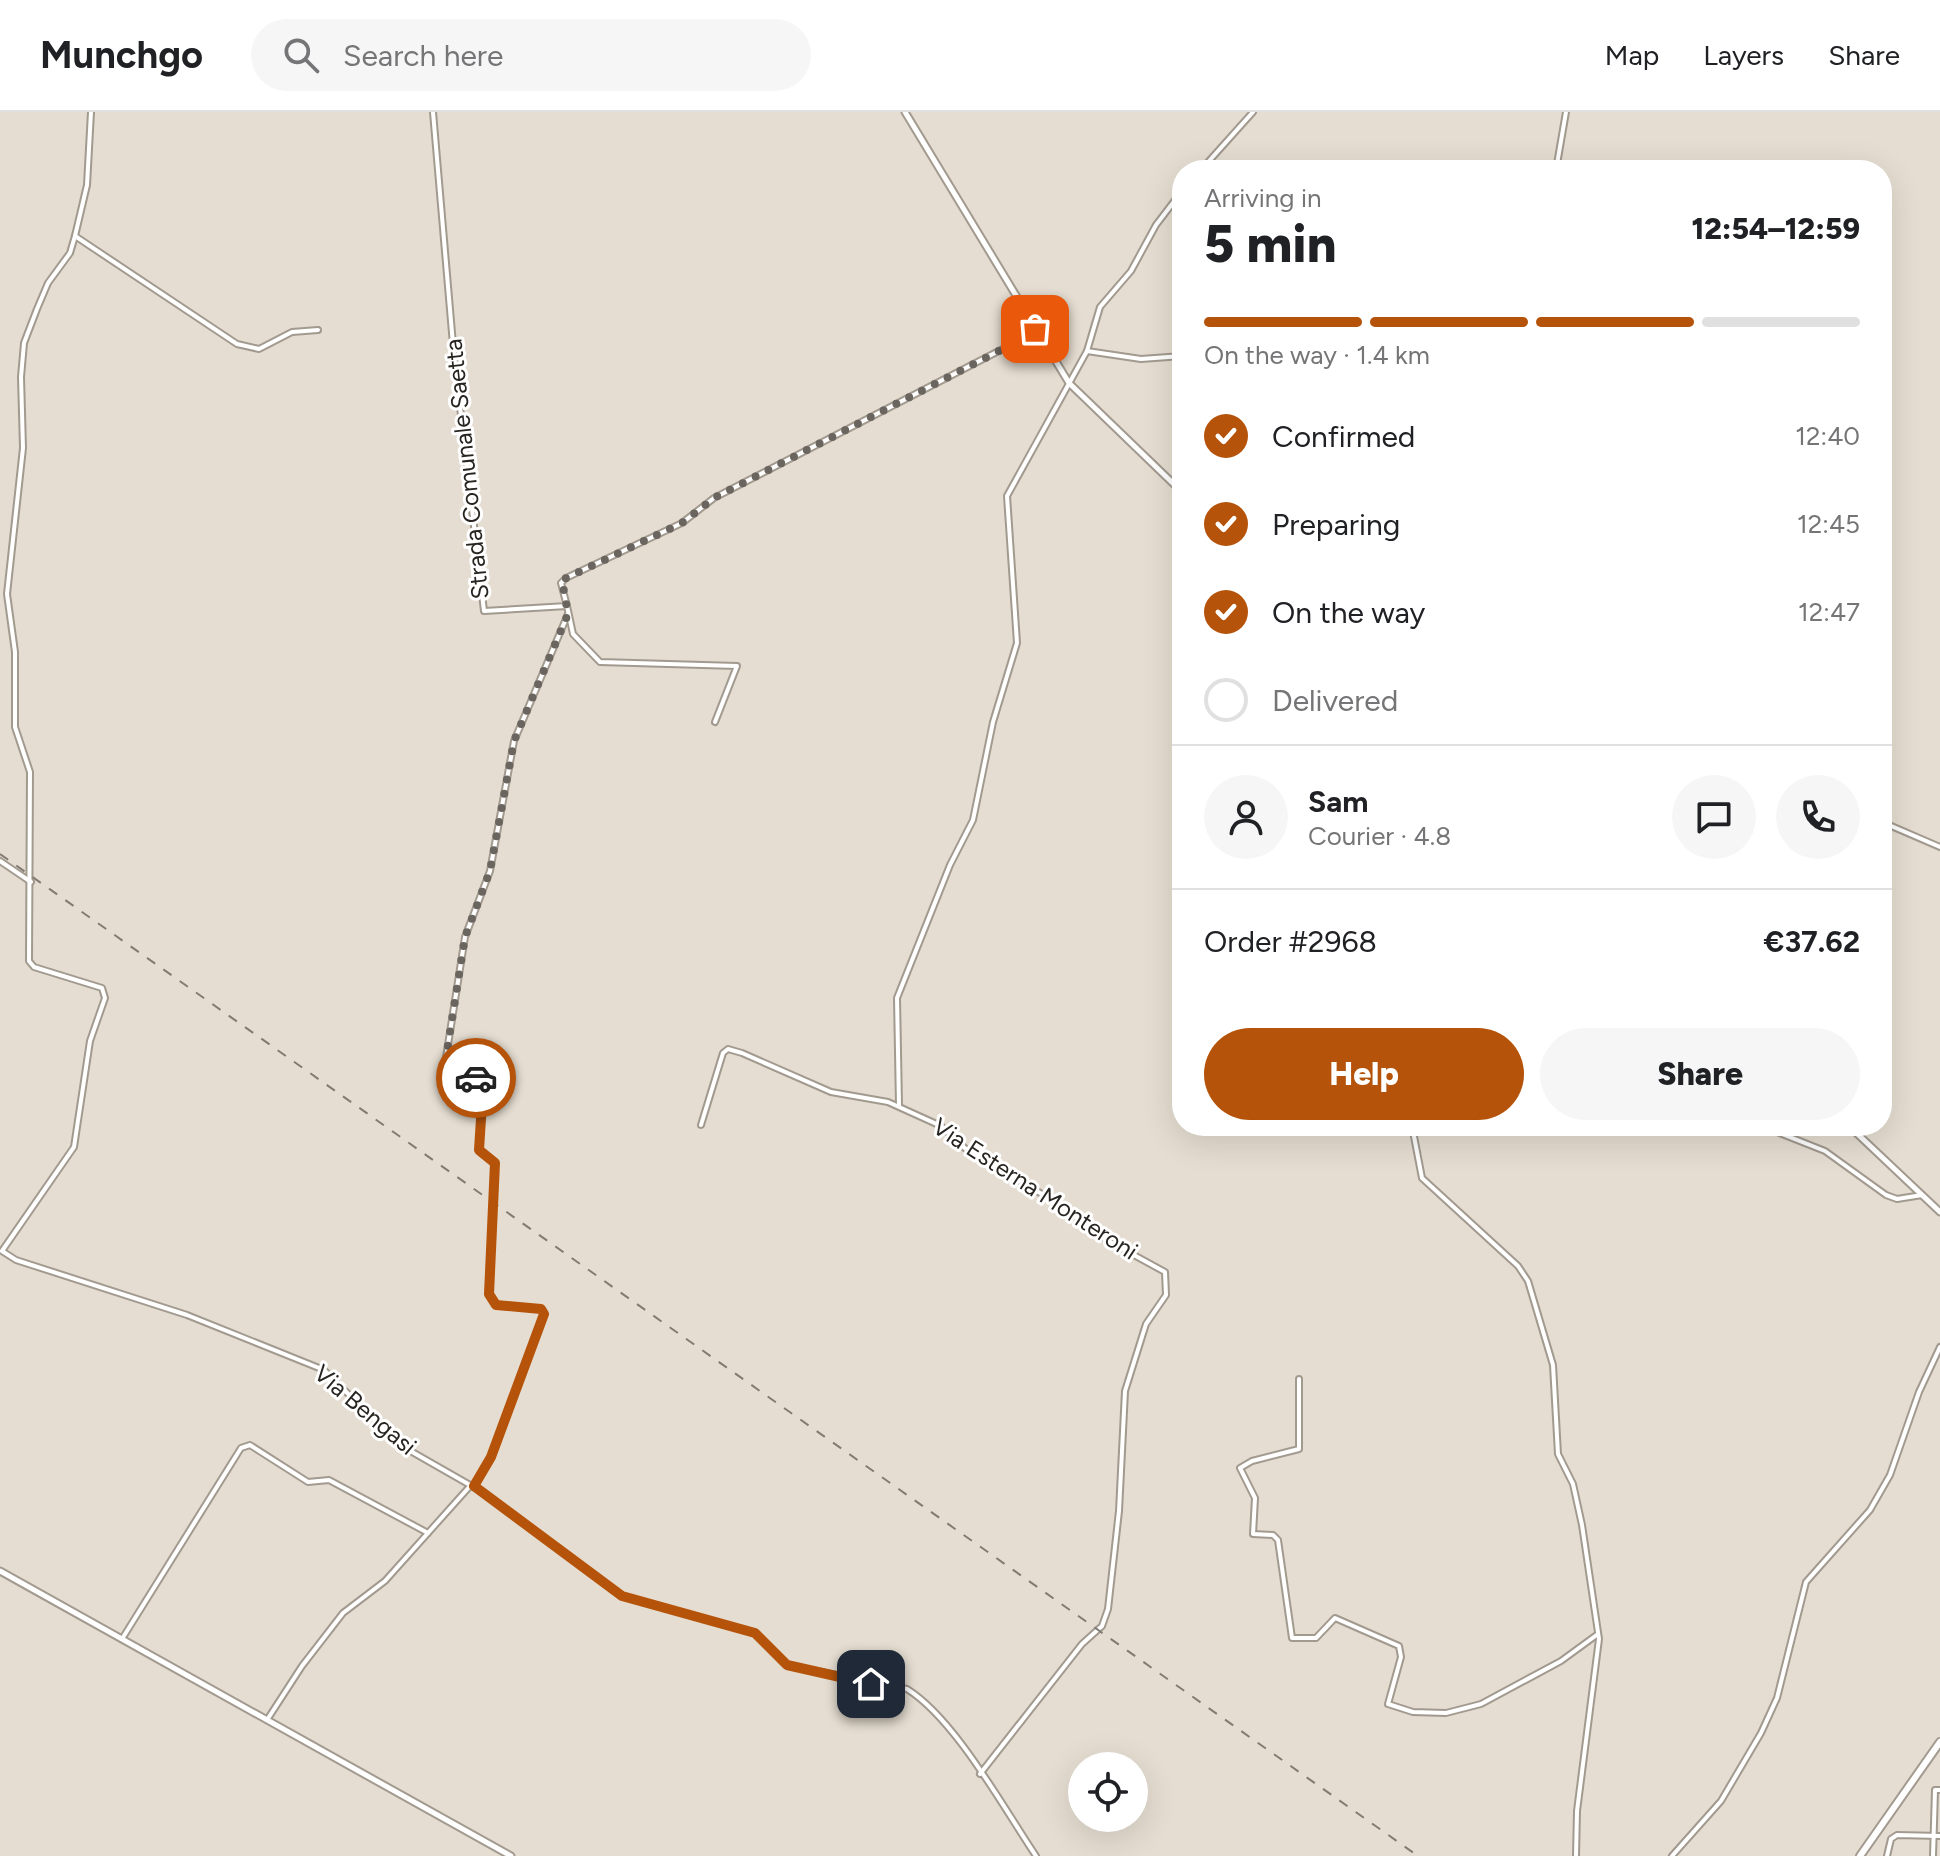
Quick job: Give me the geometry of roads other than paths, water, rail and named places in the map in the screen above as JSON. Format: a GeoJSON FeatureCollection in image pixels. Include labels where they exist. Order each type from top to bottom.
{"type":"FeatureCollection","features":[{"type":"Feature","properties":{"kind":"main road"},"geometry":{"type":"LineString","coordinates":[[1860,1856],[1940,1742]]}},
{"type":"Feature","properties":{"kind":"street"},"geometry":{"type":"LineString","coordinates":[[31,882],[30,772],[15,727],[17,683],[7,594],[23,448],[21,377],[24,343],[37,309],[48,283],[70,253],[75,236],[87,185],[91,112]]}},
{"type":"Feature","properties":{"kind":"street","name":"Strada Comunale Saetta"},"geometry":{"type":"LineString","coordinates":[[433,112],[454,356],[478,544],[481,610],[567,606]]}},
{"type":"Feature","properties":{"kind":"street"},"geometry":{"type":"LineString","coordinates":[[905,112],[1069,383],[1172,482]]}},
{"type":"Feature","properties":{"kind":"street"},"geometry":{"type":"LineString","coordinates":[[1210,160],[1253,112]]}},
{"type":"Feature","properties":{"kind":"street"},"geometry":{"type":"LineString","coordinates":[[1558,160],[1566,112]]}},
{"type":"Feature","properties":{"kind":"street"},"geometry":{"type":"LineString","coordinates":[[899,1105],[897,998],[950,865],[973,820],[993,722],[1017,643],[1007,496],[1087,351],[1100,307],[1131,271],[1156,225],[1172,204]]}},
{"type":"Feature","properties":{"kind":"street"},"geometry":{"type":"LineString","coordinates":[[75,236],[237,344],[259,349],[292,332],[318,330]]}},
{"type":"Feature","properties":{"kind":"street"},"geometry":{"type":"LineString","coordinates":[[715,722],[737,666],[600,662],[573,634],[561,583],[682,523],[714,498],[1022,339],[1035,329]]}},
{"type":"Feature","properties":{"kind":"street"},"geometry":{"type":"LineString","coordinates":[[1087,351],[1141,359],[1172,357]]}},
{"type":"Feature","properties":{"kind":"street"},"geometry":{"type":"LineString","coordinates":[[267,1720],[302,1666],[343,1613],[385,1581],[473,1486],[491,1457],[544,1314],[541,1309],[496,1305],[489,1294],[495,1163],[479,1150],[483,1087],[476,1078],[444,1070],[465,937],[490,871],[514,741],[568,614]]}},
{"type":"Feature","properties":{"kind":"street"},"geometry":{"type":"LineString","coordinates":[[1892,826],[1940,847]]}},
{"type":"Feature","properties":{"kind":"street"},"geometry":{"type":"LineString","coordinates":[[0,861],[31,882]]}},
{"type":"Feature","properties":{"kind":"street","name":"Via Bengasi"},"geometry":{"type":"LineString","coordinates":[[31,882],[30,964],[102,988],[105,998],[90,1041],[74,1147],[2,1251],[16,1260],[187,1315],[324,1370],[400,1445],[473,1486],[622,1596],[755,1633],[787,1665],[810,1673],[907,1689],[949,1727],[1036,1856]]}},
{"type":"Feature","properties":{"kind":"street","name":"Via Esterna Monteroni"},"geometry":{"type":"LineString","coordinates":[[701,1125],[719,1064],[728,1049],[831,1092],[899,1105],[941,1126],[968,1151],[1047,1197],[1110,1242],[1165,1272],[1166,1295],[1146,1324],[1125,1391],[1119,1511],[1108,1609],[1102,1626],[1082,1644],[980,1774]]}},
{"type":"Feature","properties":{"kind":"street"},"geometry":{"type":"LineString","coordinates":[[1414,1136],[1422,1178],[1518,1266],[1528,1281],[1553,1365],[1558,1454],[1573,1484],[1598,1634],[1596,1676],[1577,1811],[1576,1856]]}},
{"type":"Feature","properties":{"kind":"street"},"geometry":{"type":"LineString","coordinates":[[1787,1136],[1825,1151],[1886,1195],[1897,1199],[1922,1195]]}},
{"type":"Feature","properties":{"kind":"street"},"geometry":{"type":"LineString","coordinates":[[1860,1136],[1940,1212]]}},
{"type":"Feature","properties":{"kind":"street"},"geometry":{"type":"LineString","coordinates":[[1672,1856],[1714,1810],[1761,1733],[1777,1698],[1806,1582],[1870,1510],[1890,1475],[1919,1392],[1940,1347]]}},
{"type":"Feature","properties":{"kind":"street"},"geometry":{"type":"LineString","coordinates":[[1299,1379],[1299,1449],[1252,1461],[1240,1468],[1255,1498],[1253,1534],[1273,1535],[1278,1540],[1292,1638],[1316,1638],[1335,1618],[1399,1646],[1401,1657],[1388,1704],[1413,1712],[1446,1713],[1481,1704],[1561,1661],[1598,1634]]}},
{"type":"Feature","properties":{"kind":"street"},"geometry":{"type":"LineString","coordinates":[[122,1639],[241,1448],[250,1445],[308,1482],[329,1480],[428,1533]]}},
{"type":"Feature","properties":{"kind":"street"},"geometry":{"type":"LineString","coordinates":[[0,1571],[511,1856]]}},
{"type":"Feature","properties":{"kind":"street"},"geometry":{"type":"LineString","coordinates":[[1933,1856],[1937,1836],[1937,1790]]}},
{"type":"Feature","properties":{"kind":"street"},"geometry":{"type":"LineString","coordinates":[[1887,1856],[1891,1839],[1897,1835],[1937,1836]]}},
{"type":"Feature","properties":{"kind":"railway"},"geometry":{"type":"LineString","coordinates":[[0,854],[1418,1856]]}}]}
